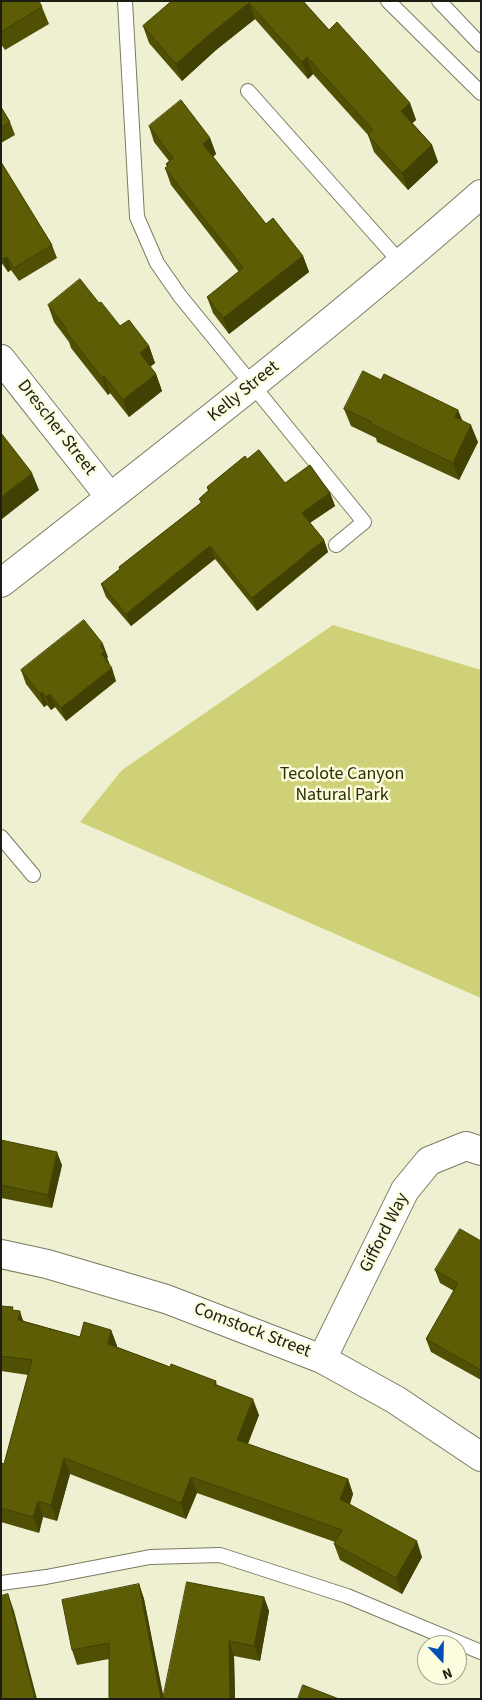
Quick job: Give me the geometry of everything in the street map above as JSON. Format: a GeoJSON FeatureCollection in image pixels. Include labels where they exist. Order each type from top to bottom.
{"type":"FeatureCollection","features":[{"type":"Feature","properties":{"kind":"street","name":"Kelly Street"},"geometry":{"type":"LineString","coordinates":[[1,583],[253,385],[401,263],[481,194]]}},
{"type":"Feature","properties":{"kind":"street","name":"Drescher Street"},"geometry":{"type":"LineString","coordinates":[[1,359],[110,498]]}},
{"type":"Feature","properties":{"kind":"street","name":"Gifford Way"},"geometry":{"type":"LineString","coordinates":[[322,1359],[406,1190],[429,1161],[466,1146],[481,1151]]}},
{"type":"Feature","properties":{"kind":"street","name":"Comstock Street"},"geometry":{"type":"LineString","coordinates":[[1,1254],[47,1264],[166,1299],[322,1359],[396,1400],[481,1457]]}},
{"type":"Feature","properties":{"kind":"lane"},"geometry":{"type":"LineString","coordinates":[[125,1],[137,217],[157,263],[180,296],[364,522],[336,545]]}},
{"type":"Feature","properties":{"kind":"lane"},"geometry":{"type":"LineString","coordinates":[[388,1],[481,93]]}},
{"type":"Feature","properties":{"kind":"lane"},"geometry":{"type":"LineString","coordinates":[[439,1],[481,45]]}},
{"type":"Feature","properties":{"kind":"lane"},"geometry":{"type":"LineString","coordinates":[[248,91],[401,263]]}},
{"type":"Feature","properties":{"kind":"lane"},"geometry":{"type":"LineString","coordinates":[[1,837],[33,876]]}},
{"type":"Feature","properties":{"kind":"lane"},"geometry":{"type":"LineString","coordinates":[[1,1583],[46,1577],[150,1557],[220,1555],[347,1596],[481,1652]]}},
{"type":"Feature","properties":{"kind":"green space","name":"Tecolote Canyon Natural Park"},"geometry":{"type":"Polygon","coordinates":[[[333,625],[481,670],[481,998],[80,822],[122,770],[333,625]]]}},
{"type":"Feature","properties":{"kind":"building"},"geometry":{"type":"Polygon","coordinates":[[[1,1],[39,1],[42,7],[1,32],[1,1]]]}},
{"type":"Feature","properties":{"kind":"building"},"geometry":{"type":"Polygon","coordinates":[[[172,1],[303,1],[329,30],[337,22],[410,103],[401,111],[432,145],[402,173],[368,135],[373,130],[307,57],[302,62],[249,3],[176,64],[143,26],[172,1]]]}},
{"type":"Feature","properties":{"kind":"building"},"geometry":{"type":"Polygon","coordinates":[[[181,100],[210,138],[203,144],[266,224],[273,218],[303,256],[223,318],[207,297],[243,268],[165,168],[168,166],[166,164],[173,158],[149,126],[181,100]]]}},
{"type":"Feature","properties":{"kind":"building"},"geometry":{"type":"Polygon","coordinates":[[[1,107],[10,122],[1,127],[1,107]]]}},
{"type":"Feature","properties":{"kind":"building"},"geometry":{"type":"Polygon","coordinates":[[[1,162],[52,245],[14,268],[7,257],[3,259],[1,256],[1,162]]]}},
{"type":"Feature","properties":{"kind":"building"},"geometry":{"type":"Polygon","coordinates":[[[80,279],[120,326],[129,320],[149,346],[140,353],[156,374],[123,400],[104,376],[102,378],[48,305],[80,279]]]}},
{"type":"Feature","properties":{"kind":"building"},"geometry":{"type":"Polygon","coordinates":[[[363,371],[381,380],[384,374],[458,410],[455,417],[471,425],[453,463],[344,409],[363,371]]]}},
{"type":"Feature","properties":{"kind":"building"},"geometry":{"type":"Polygon","coordinates":[[[1,433],[32,473],[1,497],[1,433]]]}},
{"type":"Feature","properties":{"kind":"building"},"geometry":{"type":"Polygon","coordinates":[[[259,450],[285,483],[310,465],[330,493],[302,513],[324,540],[252,598],[210,546],[126,614],[101,584],[120,569],[119,567],[202,502],[199,499],[209,490],[207,487],[245,456],[247,459],[259,450]]]}},
{"type":"Feature","properties":{"kind":"building"},"geometry":{"type":"Polygon","coordinates":[[[84,620],[103,644],[100,646],[105,652],[101,654],[112,668],[61,708],[50,694],[46,697],[42,692],[40,694],[21,670],[84,620]]]}},
{"type":"Feature","properties":{"kind":"building"},"geometry":{"type":"Polygon","coordinates":[[[1,1140],[57,1152],[48,1195],[1,1185],[1,1140]]]}},
{"type":"Feature","properties":{"kind":"building"},"geometry":{"type":"Polygon","coordinates":[[[460,1229],[481,1241],[481,1370],[426,1339],[458,1283],[435,1270],[460,1229]]]}},
{"type":"Feature","properties":{"kind":"building"},"geometry":{"type":"Polygon","coordinates":[[[1,1306],[13,1307],[12,1310],[20,1311],[18,1320],[80,1337],[84,1322],[111,1330],[108,1344],[170,1367],[171,1364],[216,1381],[214,1384],[253,1399],[237,1440],[348,1479],[340,1499],[417,1541],[396,1578],[334,1544],[342,1530],[191,1477],[181,1503],[64,1458],[51,1505],[38,1501],[33,1517],[1,1508],[1,1463],[4,1464],[32,1360],[1,1356],[1,1306]]]}},
{"type":"Feature","properties":{"kind":"building"},"geometry":{"type":"Polygon","coordinates":[[[187,1582],[264,1597],[254,1646],[229,1641],[230,1699],[163,1699],[187,1582]]]}},
{"type":"Feature","properties":{"kind":"building"},"geometry":{"type":"Polygon","coordinates":[[[139,1584],[161,1699],[109,1699],[109,1643],[72,1650],[62,1600],[139,1584]]]}},
{"type":"Feature","properties":{"kind":"building"},"geometry":{"type":"Polygon","coordinates":[[[8,1594],[35,1699],[1,1699],[1,1596],[8,1594]]]}},
{"type":"Feature","properties":{"kind":"building"},"geometry":{"type":"Polygon","coordinates":[[[303,1685],[339,1699],[298,1699],[303,1685]]]}}]}
